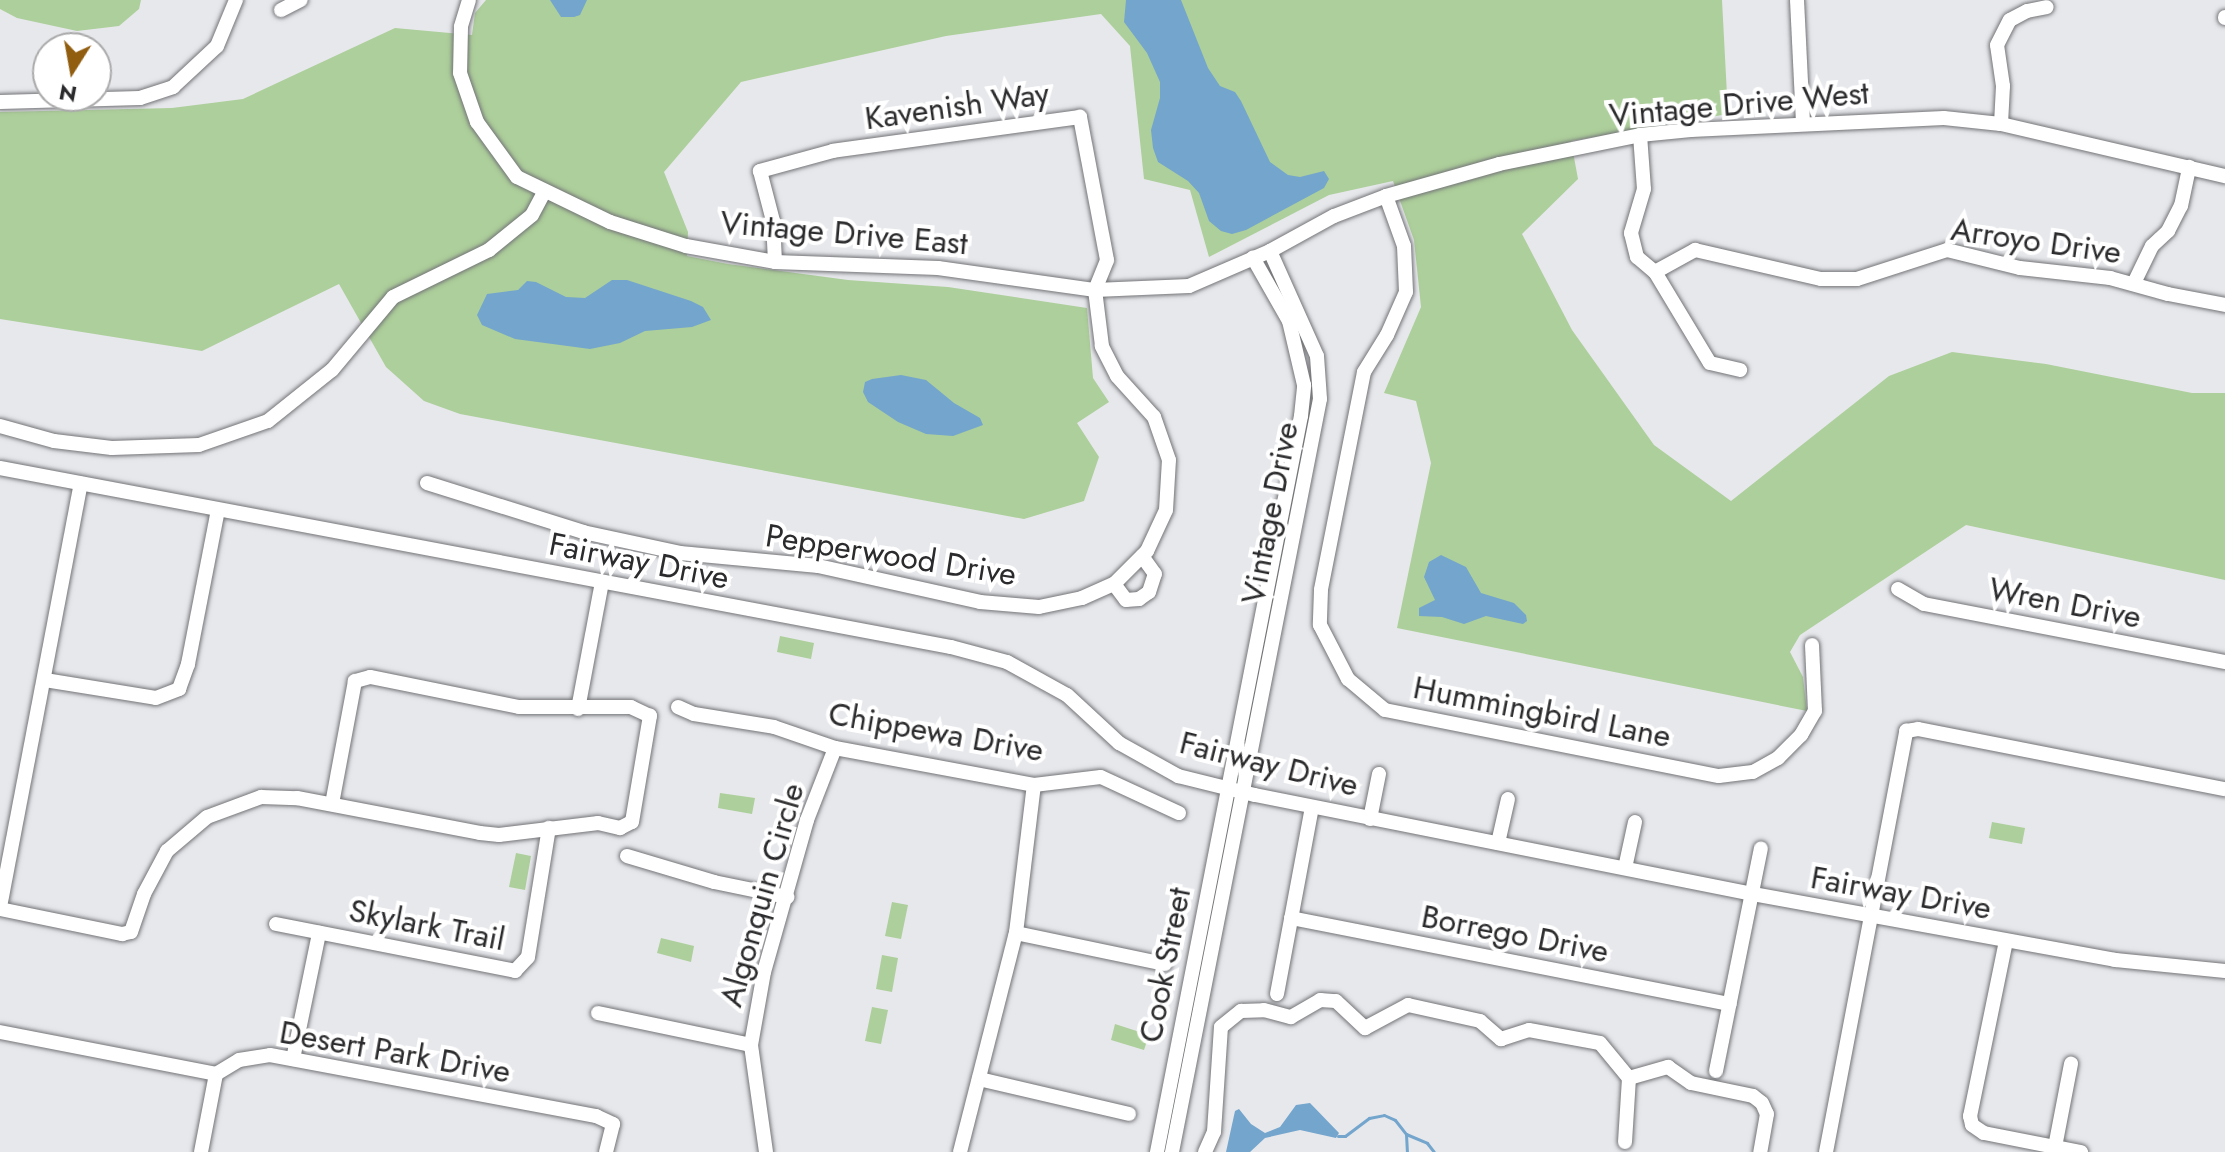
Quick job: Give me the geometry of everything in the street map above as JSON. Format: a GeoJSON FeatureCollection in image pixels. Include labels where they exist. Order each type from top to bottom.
{"type":"FeatureCollection","features":[{"type":"Feature","properties":{"kind":"street"},"geometry":{"type":"LineString","coordinates":[[0,102],[140,98],[173,87],[217,46],[236,0]]}},
{"type":"Feature","properties":{"kind":"street"},"geometry":{"type":"LineString","coordinates":[[281,10],[301,0]]}},
{"type":"Feature","properties":{"kind":"street","name":"Vintage Drive East"},"geometry":{"type":"LineString","coordinates":[[469,0],[460,51],[460,73],[468,103],[499,156],[517,177],[610,222],[686,246],[775,262],[938,268],[1095,290],[1189,286],[1270,251]]}},
{"type":"Feature","properties":{"kind":"street"},"geometry":{"type":"LineString","coordinates":[[1797,0],[1803,124]]}},
{"type":"Feature","properties":{"kind":"street"},"geometry":{"type":"LineString","coordinates":[[2001,124],[2003,86],[1997,45],[2010,20],[2027,11],[2047,7]]}},
{"type":"Feature","properties":{"kind":"street","name":"Kavenish Way"},"geometry":{"type":"LineString","coordinates":[[775,262],[773,221],[760,171],[833,151],[1080,117],[1107,260],[1095,290]]}},
{"type":"Feature","properties":{"kind":"street","name":"Vintage Drive West"},"geometry":{"type":"LineString","coordinates":[[1270,251],[1334,216],[1386,196],[1478,168],[1640,135],[1944,118],[2001,124],[2225,176]]}},
{"type":"Feature","properties":{"kind":"street"},"geometry":{"type":"LineString","coordinates":[[1640,135],[1644,189],[1631,233],[1637,257],[1655,272],[1710,363],[1740,370]]}},
{"type":"Feature","properties":{"kind":"street"},"geometry":{"type":"LineString","coordinates":[[2134,283],[2152,246],[2168,231],[2181,206],[2189,167]]}},
{"type":"Feature","properties":{"kind":"street"},"geometry":{"type":"LineString","coordinates":[[0,426],[54,441],[112,448],[199,445],[268,421],[332,370],[393,297],[489,250],[532,215],[544,192]]}},
{"type":"Feature","properties":{"kind":"street","name":"Hummingbird Lane"},"geometry":{"type":"LineString","coordinates":[[1386,196],[1404,246],[1406,292],[1387,335],[1364,372],[1321,590],[1320,625],[1348,679],[1385,710],[1719,776],[1753,772],[1778,758],[1801,735],[1815,711],[1812,645]]}},
{"type":"Feature","properties":{"kind":"street","name":"Arroyo Drive"},"geometry":{"type":"LineString","coordinates":[[1655,272],[1695,250],[1821,279],[1857,279],[1947,250],[2020,268],[2134,283],[2168,294],[2225,305]]}},
{"type":"Feature","properties":{"kind":"street","name":"Vintage Drive"},"geometry":{"type":"LineString","coordinates":[[1244,793],[1320,399],[1313,343],[1270,251]]}},
{"type":"Feature","properties":{"kind":"street","name":"Vintage Drive"},"geometry":{"type":"LineString","coordinates":[[1227,789],[1301,416],[1304,385],[1289,321],[1253,258]]}},
{"type":"Feature","properties":{"kind":"street","name":"Pepperwood Drive"},"geometry":{"type":"LineString","coordinates":[[427,483],[596,535],[680,553],[818,566],[980,602],[1039,607],[1082,598],[1114,584],[1155,539],[1166,510],[1169,460],[1154,417],[1117,376],[1102,346],[1095,290]]}},
{"type":"Feature","properties":{"kind":"street","name":"Fairway Drive"},"geometry":{"type":"LineString","coordinates":[[0,468],[936,644],[1007,662],[1067,695],[1119,743],[1178,776],[1244,793],[1873,917],[2115,960],[2225,971]]}},
{"type":"Feature","properties":{"kind":"street"},"geometry":{"type":"LineString","coordinates":[[81,484],[0,908],[122,934],[131,932],[144,894],[167,851],[207,817],[261,797],[332,804],[499,835],[598,823],[620,828],[632,822],[650,716],[631,707],[519,707],[370,677],[355,681],[332,804]]}},
{"type":"Feature","properties":{"kind":"street"},"geometry":{"type":"LineString","coordinates":[[45,680],[156,698],[179,689],[188,664],[218,510]]}},
{"type":"Feature","properties":{"kind":"street"},"geometry":{"type":"LineString","coordinates":[[1114,584],[1126,600],[1139,599],[1149,592],[1155,574],[1142,556]]}},
{"type":"Feature","properties":{"kind":"street"},"geometry":{"type":"LineString","coordinates":[[578,709],[602,582]]}},
{"type":"Feature","properties":{"kind":"street","name":"Wren Drive"},"geometry":{"type":"LineString","coordinates":[[1898,589],[1924,604],[2225,662]]}},
{"type":"Feature","properties":{"kind":"street","name":"Chippewa Drive"},"geometry":{"type":"LineString","coordinates":[[678,707],[694,714],[774,727],[835,748],[1034,785],[1101,777],[1179,813]]}},
{"type":"Feature","properties":{"kind":"street"},"geometry":{"type":"LineString","coordinates":[[1826,1152],[1906,731],[1918,729],[2225,789]]}},
{"type":"Feature","properties":{"kind":"street","name":"Algonquin Circle"},"geometry":{"type":"LineString","coordinates":[[766,1152],[751,1045],[764,972],[807,820],[835,748]]}},
{"type":"Feature","properties":{"kind":"street"},"geometry":{"type":"LineString","coordinates":[[1370,819],[1379,774]]}},
{"type":"Feature","properties":{"kind":"street"},"geometry":{"type":"LineString","coordinates":[[960,1152],[1016,933],[1034,785]]}},
{"type":"Feature","properties":{"kind":"street","name":"Cook Street"},"geometry":{"type":"LineString","coordinates":[[1157,1152],[1227,789]]}},
{"type":"Feature","properties":{"kind":"street","name":"Cook Street"},"geometry":{"type":"LineString","coordinates":[[1172,1152],[1244,793]]}},
{"type":"Feature","properties":{"kind":"street"},"geometry":{"type":"LineString","coordinates":[[1498,843],[1508,799]]}},
{"type":"Feature","properties":{"kind":"street"},"geometry":{"type":"LineString","coordinates":[[1277,994],[1312,807]]}},
{"type":"Feature","properties":{"kind":"street"},"geometry":{"type":"LineString","coordinates":[[1625,868],[1635,822]]}},
{"type":"Feature","properties":{"kind":"street","name":"Skylark Trail"},"geometry":{"type":"LineString","coordinates":[[276,924],[515,971],[528,957],[549,828]]}},
{"type":"Feature","properties":{"kind":"street"},"geometry":{"type":"LineString","coordinates":[[1716,1071],[1761,848]]}},
{"type":"Feature","properties":{"kind":"street"},"geometry":{"type":"LineString","coordinates":[[627,856],[714,882],[787,897]]}},
{"type":"Feature","properties":{"kind":"street","name":"Borrego Drive"},"geometry":{"type":"LineString","coordinates":[[1291,918],[1730,1004]]}},
{"type":"Feature","properties":{"kind":"street"},"geometry":{"type":"LineString","coordinates":[[293,1059],[319,933]]}},
{"type":"Feature","properties":{"kind":"street"},"geometry":{"type":"LineString","coordinates":[[1016,933],[1165,964]]}},
{"type":"Feature","properties":{"kind":"street"},"geometry":{"type":"LineString","coordinates":[[2006,941],[1970,1116],[1972,1125],[1984,1133],[2081,1152]]}},
{"type":"Feature","properties":{"kind":"street"},"geometry":{"type":"LineString","coordinates":[[1205,1152],[1214,1132],[1221,1027],[1241,1011],[1264,1010],[1291,1017],[1320,1000],[1336,1001],[1365,1028],[1408,1005],[1480,1021],[1501,1039],[1529,1030],[1600,1043],[1629,1078],[1625,1142]]}},
{"type":"Feature","properties":{"kind":"street"},"geometry":{"type":"LineString","coordinates":[[598,1013],[751,1045]]}},
{"type":"Feature","properties":{"kind":"street"},"geometry":{"type":"LineString","coordinates":[[0,1032],[216,1074],[201,1152]]}},
{"type":"Feature","properties":{"kind":"street","name":"Desert Park Drive"},"geometry":{"type":"LineString","coordinates":[[216,1074],[239,1060],[270,1055],[596,1116],[613,1124],[606,1152]]}},
{"type":"Feature","properties":{"kind":"street"},"geometry":{"type":"LineString","coordinates":[[2055,1147],[2071,1064]]}},
{"type":"Feature","properties":{"kind":"street"},"geometry":{"type":"LineString","coordinates":[[1629,1078],[1668,1067],[1691,1083],[1753,1096],[1767,1114],[1760,1152]]}},
{"type":"Feature","properties":{"kind":"street"},"geometry":{"type":"LineString","coordinates":[[979,1079],[1129,1114]]}},
{"type":"Feature","properties":{"kind":"green space"},"geometry":{"type":"Polygon","coordinates":[[[0,0],[141,0],[139,9],[119,26],[77,31],[17,18],[0,9],[0,0]]]}},
{"type":"Feature","properties":{"kind":"green space"},"geometry":{"type":"Polygon","coordinates":[[[486,0],[1722,0],[1728,114],[1571,141],[1578,179],[1522,234],[1572,330],[1654,445],[1731,501],[1889,376],[1952,352],[2046,364],[2192,393],[2225,393],[2225,580],[1966,525],[1800,635],[1790,652],[1803,677],[1807,711],[1397,628],[1431,463],[1416,401],[1384,393],[1421,307],[1414,240],[1393,181],[1329,195],[1209,257],[1190,190],[1144,179],[1130,46],[1101,14],[946,36],[741,82],[664,172],[688,232],[687,256],[848,280],[948,287],[1087,308],[1093,378],[1109,402],[1077,423],[1099,457],[1084,501],[1024,519],[460,414],[424,401],[386,367],[339,284],[202,351],[0,319],[0,112],[112,112],[112,109],[172,108],[243,99],[395,28],[472,35],[475,13],[486,0]]]}},
{"type":"Feature","properties":{"kind":"green space"},"geometry":{"type":"Polygon","coordinates":[[[780,636],[814,643],[811,659],[777,652],[780,636]]]}},
{"type":"Feature","properties":{"kind":"green space"},"geometry":{"type":"Polygon","coordinates":[[[720,793],[755,798],[752,814],[718,808],[720,793]]]}},
{"type":"Feature","properties":{"kind":"green space"},"geometry":{"type":"Polygon","coordinates":[[[1992,822],[2025,828],[2022,844],[1989,838],[1992,822]]]}},
{"type":"Feature","properties":{"kind":"green space"},"geometry":{"type":"Polygon","coordinates":[[[516,853],[531,856],[525,890],[509,887],[516,853]]]}},
{"type":"Feature","properties":{"kind":"green space"},"geometry":{"type":"Polygon","coordinates":[[[892,902],[908,905],[901,939],[885,936],[892,902]]]}},
{"type":"Feature","properties":{"kind":"green space"},"geometry":{"type":"Polygon","coordinates":[[[661,938],[694,946],[691,962],[657,953],[661,938]]]}},
{"type":"Feature","properties":{"kind":"green space"},"geometry":{"type":"Polygon","coordinates":[[[882,955],[898,958],[892,992],[876,989],[882,955]]]}},
{"type":"Feature","properties":{"kind":"green space"},"geometry":{"type":"Polygon","coordinates":[[[872,1007],[888,1010],[881,1044],[865,1041],[872,1007]]]}},
{"type":"Feature","properties":{"kind":"green space"},"geometry":{"type":"Polygon","coordinates":[[[1115,1024],[1149,1035],[1144,1050],[1111,1040],[1115,1024]]]}},
{"type":"Feature","properties":{"kind":"water"},"geometry":{"type":"Polygon","coordinates":[[[550,0],[587,0],[580,15],[561,17],[550,0]]]}},
{"type":"Feature","properties":{"kind":"water"},"geometry":{"type":"Polygon","coordinates":[[[1126,0],[1181,0],[1208,68],[1220,86],[1235,92],[1241,101],[1270,162],[1288,175],[1300,177],[1324,171],[1329,179],[1324,188],[1246,230],[1232,234],[1221,231],[1209,221],[1199,193],[1188,181],[1158,162],[1151,130],[1160,98],[1160,82],[1147,53],[1124,22],[1126,0]]]}},
{"type":"Feature","properties":{"kind":"water"},"geometry":{"type":"Polygon","coordinates":[[[612,280],[627,280],[691,301],[703,307],[711,320],[692,327],[645,331],[620,343],[590,349],[515,339],[482,325],[477,315],[487,294],[518,290],[527,281],[536,282],[566,297],[585,298],[612,280]]]}},
{"type":"Feature","properties":{"kind":"water"},"geometry":{"type":"Polygon","coordinates":[[[901,375],[926,380],[954,403],[980,418],[983,425],[953,436],[926,434],[898,422],[868,402],[863,392],[865,382],[901,375]]]}},
{"type":"Feature","properties":{"kind":"water"},"geometry":{"type":"Polygon","coordinates":[[[1441,555],[1466,567],[1481,593],[1514,603],[1526,615],[1527,621],[1523,624],[1486,616],[1464,624],[1442,617],[1419,616],[1419,608],[1435,600],[1424,577],[1429,562],[1441,555]]]}},
{"type":"Feature","properties":{"kind":"water"},"geometry":{"type":"Polygon","coordinates":[[[1310,1103],[1339,1133],[1336,1138],[1300,1130],[1265,1138],[1250,1152],[1226,1152],[1235,1111],[1239,1109],[1251,1124],[1265,1133],[1280,1127],[1296,1105],[1310,1103]]]}},
{"type":"Feature","properties":{"kind":"waterway"},"geometry":{"type":"LineString","coordinates":[[1338,1136],[1345,1136],[1369,1118],[1384,1115],[1395,1120],[1406,1134],[1427,1143],[1434,1152]]}},
{"type":"Feature","properties":{"kind":"waterway"},"geometry":{"type":"LineString","coordinates":[[1406,1134],[1407,1152]]}}]}
